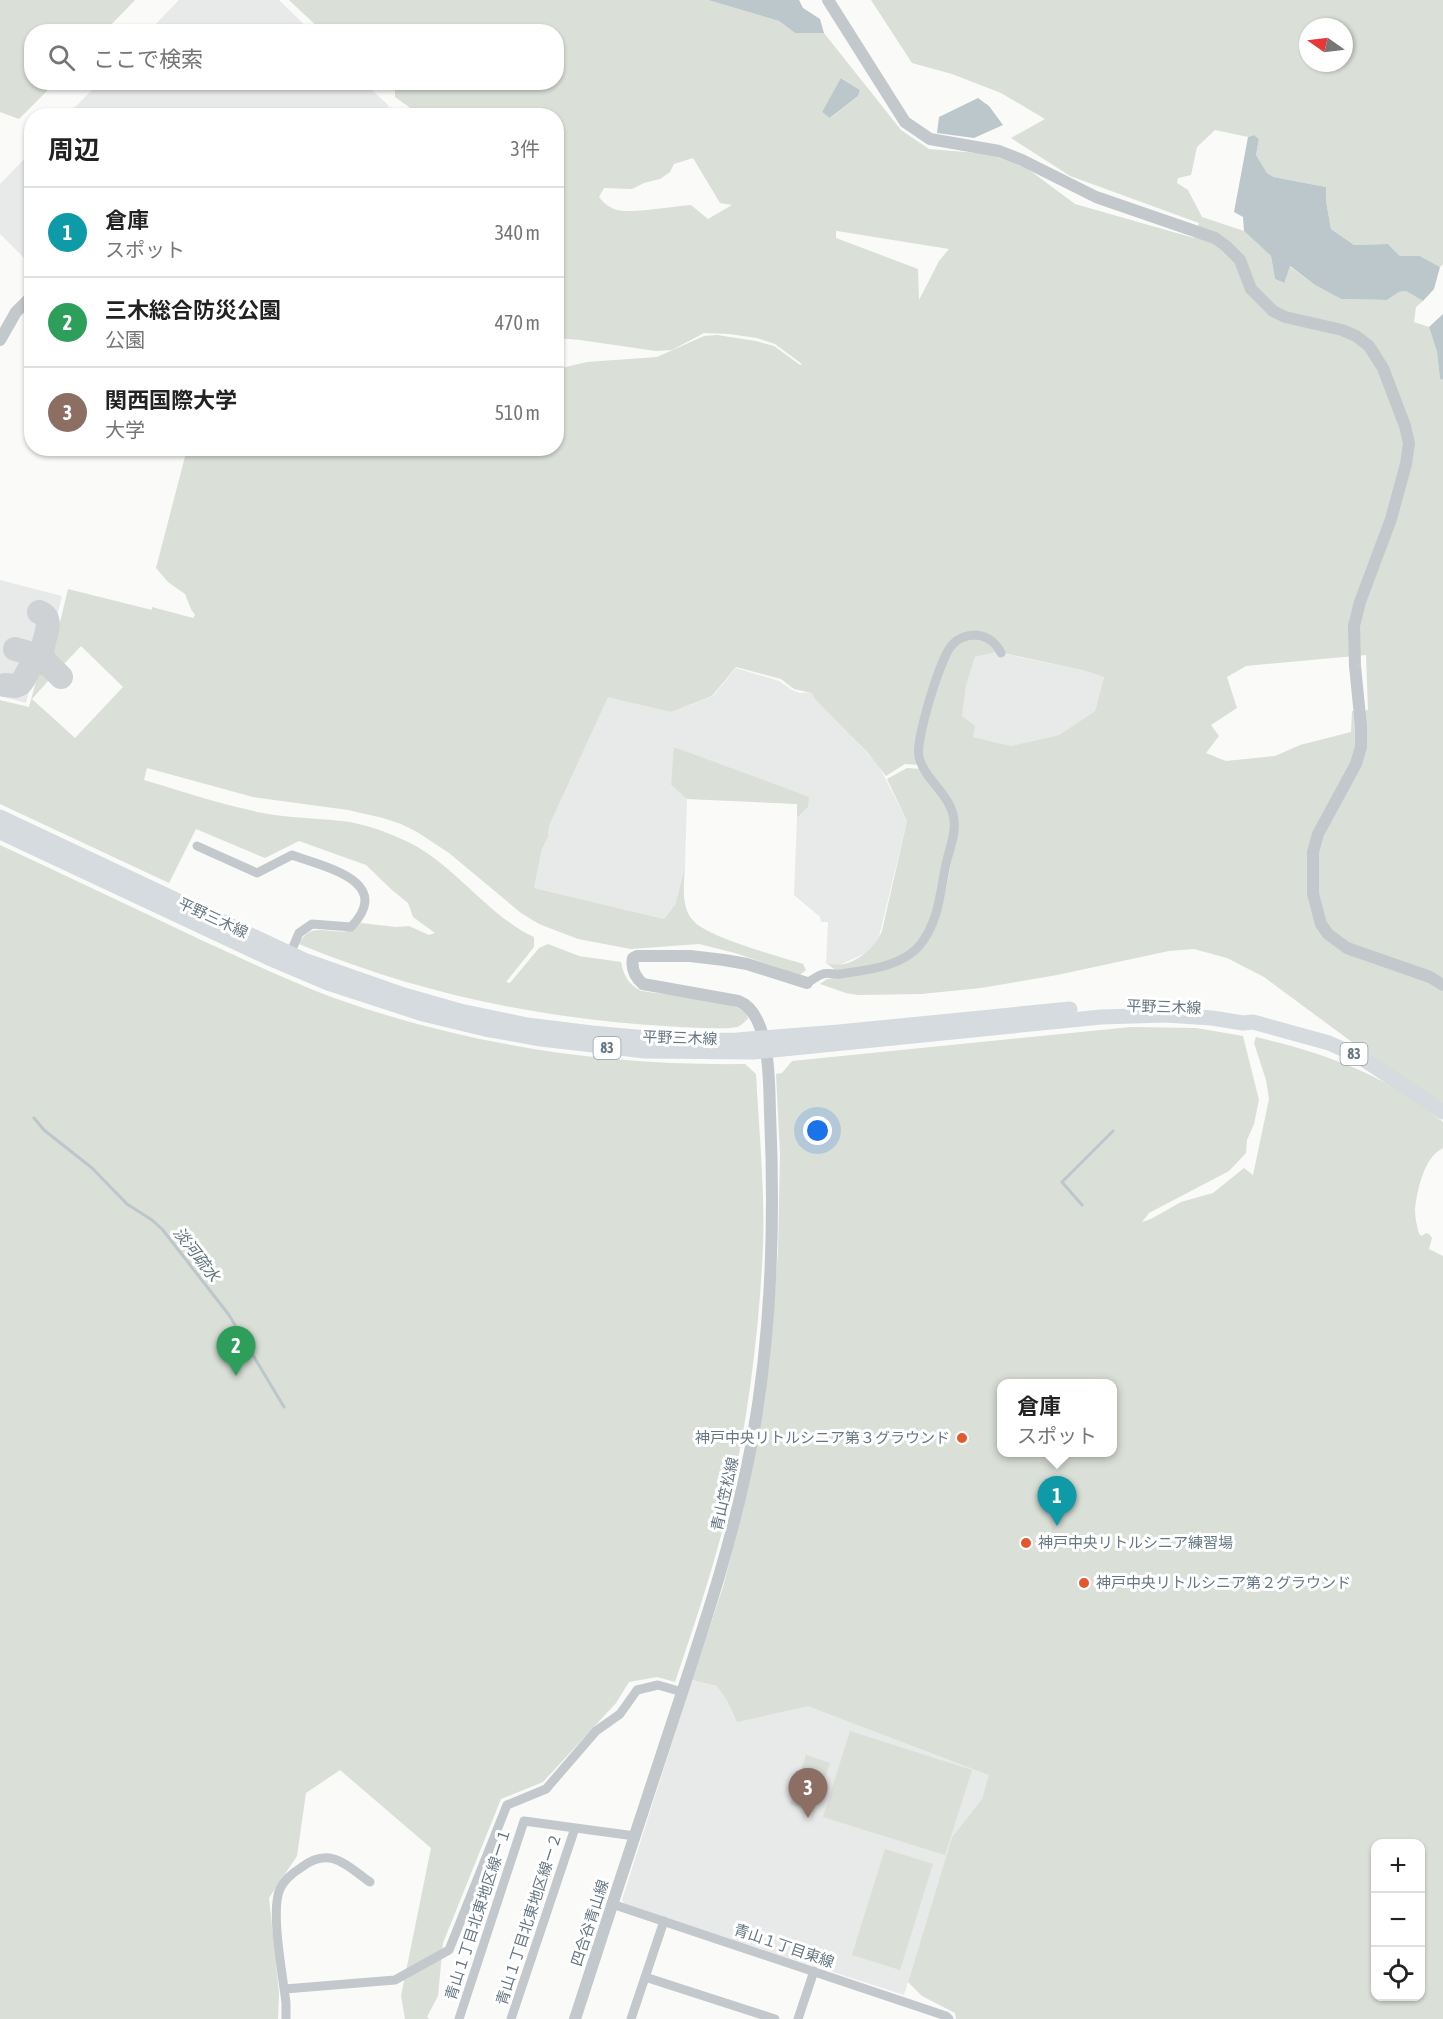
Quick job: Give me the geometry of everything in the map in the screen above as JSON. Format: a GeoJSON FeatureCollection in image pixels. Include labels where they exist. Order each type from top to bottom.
{"type":"FeatureCollection","features":[{"type":"Feature","properties":{"kind":"main road","name":"平野三木線"},"geometry":{"type":"LineString","coordinates":[[0,817],[290,954],[404,995],[460,1011],[520,1023],[592,1033],[680,1041],[764,1045]]}},
{"type":"Feature","properties":{"kind":"main road","name":"平野三木線"},"geometry":{"type":"LineString","coordinates":[[0,832],[284,965],[423,1014],[511,1035],[608,1048],[663,1052],[1101,1017],[1165,1015],[1212,1018],[1243,1023],[1253,1022],[1329,1043],[1360,1057],[1443,1112]]}},
{"type":"Feature","properties":{"kind":"street"},"geometry":{"type":"LineString","coordinates":[[828,0],[905,122],[930,139],[999,151],[1096,197],[1215,238],[1240,260],[1251,289],[1273,311],[1285,317],[1336,328],[1351,334],[1366,343],[1376,355],[1393,393],[1409,443],[1391,519],[1360,602],[1354,626],[1354,666],[1361,726],[1361,747],[1356,764],[1318,834],[1313,852],[1313,894],[1321,924],[1328,934],[1347,948],[1430,978],[1443,985]]}},
{"type":"Feature","properties":{"kind":"street"},"geometry":{"type":"LineString","coordinates":[[0,340],[15,312],[24,304]]}},
{"type":"Feature","properties":{"kind":"street"},"geometry":{"type":"LineString","coordinates":[[807,982],[825,973],[833,975],[860,971],[898,961],[915,950],[926,936],[933,923],[940,900],[954,820],[947,799],[926,772],[920,758],[919,741],[923,722],[945,659],[950,647],[956,641],[967,636],[980,636],[994,643],[1001,653]]}},
{"type":"Feature","properties":{"kind":"street"},"geometry":{"type":"LineString","coordinates":[[197,846],[257,873],[292,855],[352,878],[362,887],[366,898],[359,919],[351,927],[312,924],[299,933],[290,954]]}},
{"type":"Feature","properties":{"kind":"street","name":"青山笠松線"},"geometry":{"type":"LineString","coordinates":[[635,1836],[723,1566],[743,1486],[759,1402],[769,1315],[772,1155],[769,1076],[757,1017],[747,1005],[733,1000],[644,984],[633,970],[633,958],[637,956],[690,956],[724,960],[747,964],[807,982]]}},
{"type":"Feature","properties":{"kind":"street"},"geometry":{"type":"LineString","coordinates":[[285,1989],[395,1980],[449,1950],[507,1805],[546,1789],[596,1731],[620,1714],[637,1690],[657,1685],[682,1692]]}},
{"type":"Feature","properties":{"kind":"street","name":"青山１丁目北東地区線ー１"},"geometry":{"type":"LineString","coordinates":[[459,2019],[524,1821],[635,1836]]}},
{"type":"Feature","properties":{"kind":"street","name":"青山１丁目北東地区線ー２"},"geometry":{"type":"LineString","coordinates":[[511,2019],[575,1828]]}},
{"type":"Feature","properties":{"kind":"street","name":"四合谷青山線"},"geometry":{"type":"LineString","coordinates":[[575,2019],[635,1836]]}},
{"type":"Feature","properties":{"kind":"street"},"geometry":{"type":"LineString","coordinates":[[286,2019],[285,1989],[275,1904],[280,1888],[292,1874],[320,1856],[333,1857],[370,1882]]}},
{"type":"Feature","properties":{"kind":"street","name":"青山１丁目東線"},"geometry":{"type":"LineString","coordinates":[[612,1904],[947,2017]]}},
{"type":"Feature","properties":{"kind":"street"},"geometry":{"type":"LineString","coordinates":[[631,2019],[664,1921]]}},
{"type":"Feature","properties":{"kind":"street"},"geometry":{"type":"LineString","coordinates":[[798,2019],[814,1971]]}},
{"type":"Feature","properties":{"kind":"street"},"geometry":{"type":"LineString","coordinates":[[645,1977],[775,2019]]}},
{"type":"Feature","properties":{"kind":"shaded area"},"geometry":{"type":"Polygon","coordinates":[[[0,0],[135,0],[112,24],[24,24],[24,90],[48,90],[30,108],[24,108],[24,114],[19,119],[0,112],[0,0]]]}},
{"type":"Feature","properties":{"kind":"shaded area"},"geometry":{"type":"Polygon","coordinates":[[[179,0],[279,0],[304,24],[156,24],[179,0]]]}},
{"type":"Feature","properties":{"kind":"shaded area"},"geometry":{"type":"Polygon","coordinates":[[[289,0],[708,0],[779,21],[795,33],[824,33],[901,130],[929,149],[990,154],[1028,169],[1075,204],[1194,238],[1199,223],[1070,176],[1011,138],[1045,119],[1001,93],[952,74],[912,63],[871,0],[1443,0],[1443,264],[1440,267],[1420,256],[1400,256],[1388,244],[1354,245],[1331,229],[1326,187],[1272,177],[1256,155],[1259,139],[1254,135],[1248,137],[1215,130],[1197,147],[1191,175],[1178,178],[1177,183],[1188,190],[1202,217],[1244,231],[1271,256],[1275,279],[1283,283],[1289,266],[1315,285],[1341,299],[1387,300],[1399,292],[1406,291],[1423,301],[1416,307],[1414,322],[1429,327],[1437,352],[1440,379],[1443,380],[1443,1103],[1432,1099],[1264,977],[1227,958],[1194,949],[1169,951],[1057,975],[981,988],[921,994],[858,995],[820,984],[827,979],[876,971],[904,962],[918,952],[936,923],[947,886],[956,833],[956,818],[949,797],[925,765],[922,746],[938,683],[955,645],[969,638],[978,638],[996,652],[975,657],[966,686],[962,716],[975,726],[973,737],[1011,746],[1059,735],[1095,711],[1104,677],[1003,653],[1001,645],[978,634],[964,634],[957,637],[945,650],[928,692],[919,723],[916,752],[919,765],[905,764],[886,776],[868,753],[815,699],[812,693],[794,689],[781,679],[736,667],[712,696],[671,712],[608,697],[549,826],[534,888],[664,919],[675,905],[685,867],[686,906],[691,918],[698,925],[725,939],[803,964],[806,970],[800,975],[735,953],[699,944],[631,949],[578,939],[539,924],[521,913],[449,853],[401,824],[348,810],[253,797],[147,768],[144,780],[188,794],[263,813],[359,824],[394,836],[427,853],[501,916],[534,937],[534,947],[506,982],[510,983],[539,948],[548,944],[579,956],[621,962],[627,979],[641,991],[736,1007],[747,1015],[748,1019],[737,1027],[671,1026],[570,1017],[478,1000],[388,976],[299,944],[305,935],[312,931],[345,931],[361,923],[396,927],[409,926],[429,935],[435,933],[413,917],[408,903],[366,865],[299,841],[265,858],[196,829],[169,883],[0,804],[0,700],[29,707],[38,674],[41,672],[48,681],[32,699],[75,738],[123,687],[81,646],[64,664],[52,655],[68,589],[152,610],[152,607],[193,618],[195,615],[185,594],[168,582],[156,568],[185,456],[564,456],[564,367],[587,362],[657,357],[704,336],[717,335],[774,346],[800,365],[802,364],[775,344],[757,338],[729,334],[704,333],[672,350],[656,351],[564,339],[564,108],[410,108],[395,97],[395,90],[564,90],[564,24],[315,24],[289,0]],[[842,78],[822,112],[831,118],[858,96],[860,90],[842,78]],[[693,158],[674,164],[670,172],[660,179],[632,189],[604,188],[599,197],[609,207],[620,211],[691,205],[708,219],[732,205],[720,203],[693,158]],[[836,231],[836,238],[918,269],[919,300],[939,261],[949,249],[836,231]],[[1366,655],[1246,666],[1227,677],[1237,708],[1211,725],[1219,736],[1206,753],[1226,761],[1275,756],[1300,745],[1351,732],[1352,711],[1368,710],[1366,655]]]}},
{"type":"Feature","properties":{"kind":"shaded area"},"geometry":{"type":"Polygon","coordinates":[[[708,0],[799,0],[803,8],[820,19],[824,33],[795,33],[779,21],[708,0]]]}},
{"type":"Feature","properties":{"kind":"shaded area"},"geometry":{"type":"Polygon","coordinates":[[[841,78],[860,90],[858,96],[830,118],[822,112],[841,78]]]}},
{"type":"Feature","properties":{"kind":"shaded area"},"geometry":{"type":"Polygon","coordinates":[[[92,90],[372,90],[388,105],[388,108],[74,108],[92,90]]]}},
{"type":"Feature","properties":{"kind":"shaded area"},"geometry":{"type":"Polygon","coordinates":[[[978,98],[989,106],[1003,125],[974,138],[937,133],[939,117],[978,98]]]}},
{"type":"Feature","properties":{"kind":"shaded area"},"geometry":{"type":"Polygon","coordinates":[[[1254,135],[1259,139],[1256,155],[1267,173],[1273,177],[1326,187],[1331,229],[1354,245],[1388,244],[1400,256],[1420,256],[1440,267],[1434,289],[1423,301],[1406,291],[1399,292],[1387,300],[1341,299],[1315,285],[1290,266],[1284,283],[1275,279],[1271,256],[1244,231],[1243,217],[1234,212],[1248,137],[1254,135]]]}},
{"type":"Feature","properties":{"kind":"shaded area"},"geometry":{"type":"Polygon","coordinates":[[[24,159],[24,258],[0,234],[0,184],[24,159]]]}},
{"type":"Feature","properties":{"kind":"shaded area"},"geometry":{"type":"Polygon","coordinates":[[[1443,314],[1443,380],[1440,379],[1437,352],[1429,327],[1443,314]]]}},
{"type":"Feature","properties":{"kind":"shaded area"},"geometry":{"type":"Polygon","coordinates":[[[0,580],[62,596],[44,669],[34,672],[26,703],[0,696],[0,580]]]}},
{"type":"Feature","properties":{"kind":"shaded area"},"geometry":{"type":"Polygon","coordinates":[[[996,652],[1082,670],[1104,677],[1095,711],[1059,735],[1011,746],[972,737],[962,716],[966,686],[975,657],[996,652]]]}},
{"type":"Feature","properties":{"kind":"shaded area"},"geometry":{"type":"Polygon","coordinates":[[[736,668],[779,681],[800,693],[812,692],[879,766],[907,821],[878,941],[868,952],[837,966],[826,963],[828,922],[821,922],[820,917],[794,895],[797,818],[808,807],[675,747],[671,785],[687,799],[685,867],[675,905],[664,919],[534,888],[549,826],[608,696],[671,712],[713,696],[736,668]]]}},
{"type":"Feature","properties":{"kind":"shaded area"},"geometry":{"type":"Polygon","coordinates":[[[674,747],[809,797],[808,807],[797,818],[797,804],[687,799],[671,785],[674,747]]]}},
{"type":"Feature","properties":{"kind":"shaded area"},"geometry":{"type":"Polygon","coordinates":[[[907,768],[921,769],[949,811],[948,845],[933,915],[918,942],[903,955],[876,965],[837,971],[826,963],[843,964],[859,958],[873,946],[882,931],[907,821],[887,779],[907,768]]]}},
{"type":"Feature","properties":{"kind":"shaded area"},"geometry":{"type":"Polygon","coordinates":[[[0,845],[300,985],[384,1014],[485,1040],[536,1049],[640,1061],[745,1064],[756,1074],[763,1247],[752,1376],[742,1440],[723,1526],[675,1682],[657,1677],[629,1682],[616,1703],[543,1782],[501,1799],[443,1943],[438,1996],[427,2017],[429,2019],[405,2019],[401,1996],[431,1848],[340,1770],[306,1793],[297,1856],[269,1898],[279,1993],[278,2019],[0,2019],[0,845]]]}},
{"type":"Feature","properties":{"kind":"shaded area"},"geometry":{"type":"Polygon","coordinates":[[[1131,1027],[1196,1028],[1243,1036],[1259,1100],[1254,1124],[1247,1140],[1246,1153],[1229,1171],[1149,1213],[1142,1222],[1181,1202],[1213,1193],[1244,1168],[1253,1175],[1269,1099],[1266,1080],[1254,1043],[1256,1037],[1331,1059],[1377,1078],[1421,1105],[1443,1122],[1443,1148],[1436,1152],[1426,1166],[1415,1210],[1419,1234],[1422,1236],[1429,1234],[1432,1238],[1429,1249],[1443,1256],[1443,2019],[956,2019],[955,2013],[922,1996],[908,1982],[952,1837],[982,1799],[989,1775],[808,1706],[737,1722],[728,1702],[717,1686],[692,1680],[723,1587],[743,1510],[771,1344],[778,1251],[780,1154],[776,1074],[782,1073],[792,1061],[1131,1027]]]}},
{"type":"Feature","properties":{"kind":"shaded area"},"geometry":{"type":"Polygon","coordinates":[[[749,1675],[990,1775],[982,1799],[952,1837],[904,1995],[625,1905],[622,1900],[692,1680],[717,1686],[749,1675]]]}},
{"type":"Feature","properties":{"kind":"shaded area"},"geometry":{"type":"Polygon","coordinates":[[[850,1731],[972,1770],[945,1855],[823,1817],[850,1731]]]}},
{"type":"Feature","properties":{"kind":"shaded area"},"geometry":{"type":"Polygon","coordinates":[[[806,1755],[830,1763],[814,1812],[790,1804],[806,1755]]]}},
{"type":"Feature","properties":{"kind":"shaded area"},"geometry":{"type":"Polygon","coordinates":[[[885,1849],[933,1864],[900,1970],[852,1955],[885,1849]]]}},
{"type":"Feature","properties":{"kind":"waterway","name":"淡河疏水"},"geometry":{"type":"LineString","coordinates":[[34,1118],[44,1130],[92,1168],[127,1204],[162,1229],[229,1315],[284,1407]]}},
{"type":"Feature","properties":{"kind":"waterway"},"geometry":{"type":"LineString","coordinates":[[1082,1205],[1062,1182],[1113,1131]]}},
{"type":"Feature","properties":{"kind":"taxiway"},"geometry":{"type":"LineString","coordinates":[[39,612],[45,616],[48,626],[43,646],[43,659]]}},
{"type":"Feature","properties":{"kind":"taxiway"},"geometry":{"type":"LineString","coordinates":[[15,649],[40,656],[61,677]]}},
{"type":"Feature","properties":{"kind":"taxiway"},"geometry":{"type":"LineString","coordinates":[[5,685],[20,684],[32,665],[47,664]]}},
{"type":"Feature","properties":{"kind":"place","name":"三木総合防災公園"},"geometry":{"type":"Point","coordinates":[236,1376]}},
{"type":"Feature","properties":{"kind":"place","name":"神戸中央リトルシニア第３グラウンド"},"geometry":{"type":"Point","coordinates":[962,1438]}},
{"type":"Feature","properties":{"kind":"place","name":"倉庫"},"geometry":{"type":"Point","coordinates":[1057,1526]}},
{"type":"Feature","properties":{"kind":"place","name":"神戸中央リトルシニア練習場"},"geometry":{"type":"Point","coordinates":[1026,1543]}},
{"type":"Feature","properties":{"kind":"place","name":"神戸中央リトルシニア第２グラウンド"},"geometry":{"type":"Point","coordinates":[1084,1583]}},
{"type":"Feature","properties":{"kind":"place","name":"関西国際大学"},"geometry":{"type":"Point","coordinates":[808,1818]}}]}
